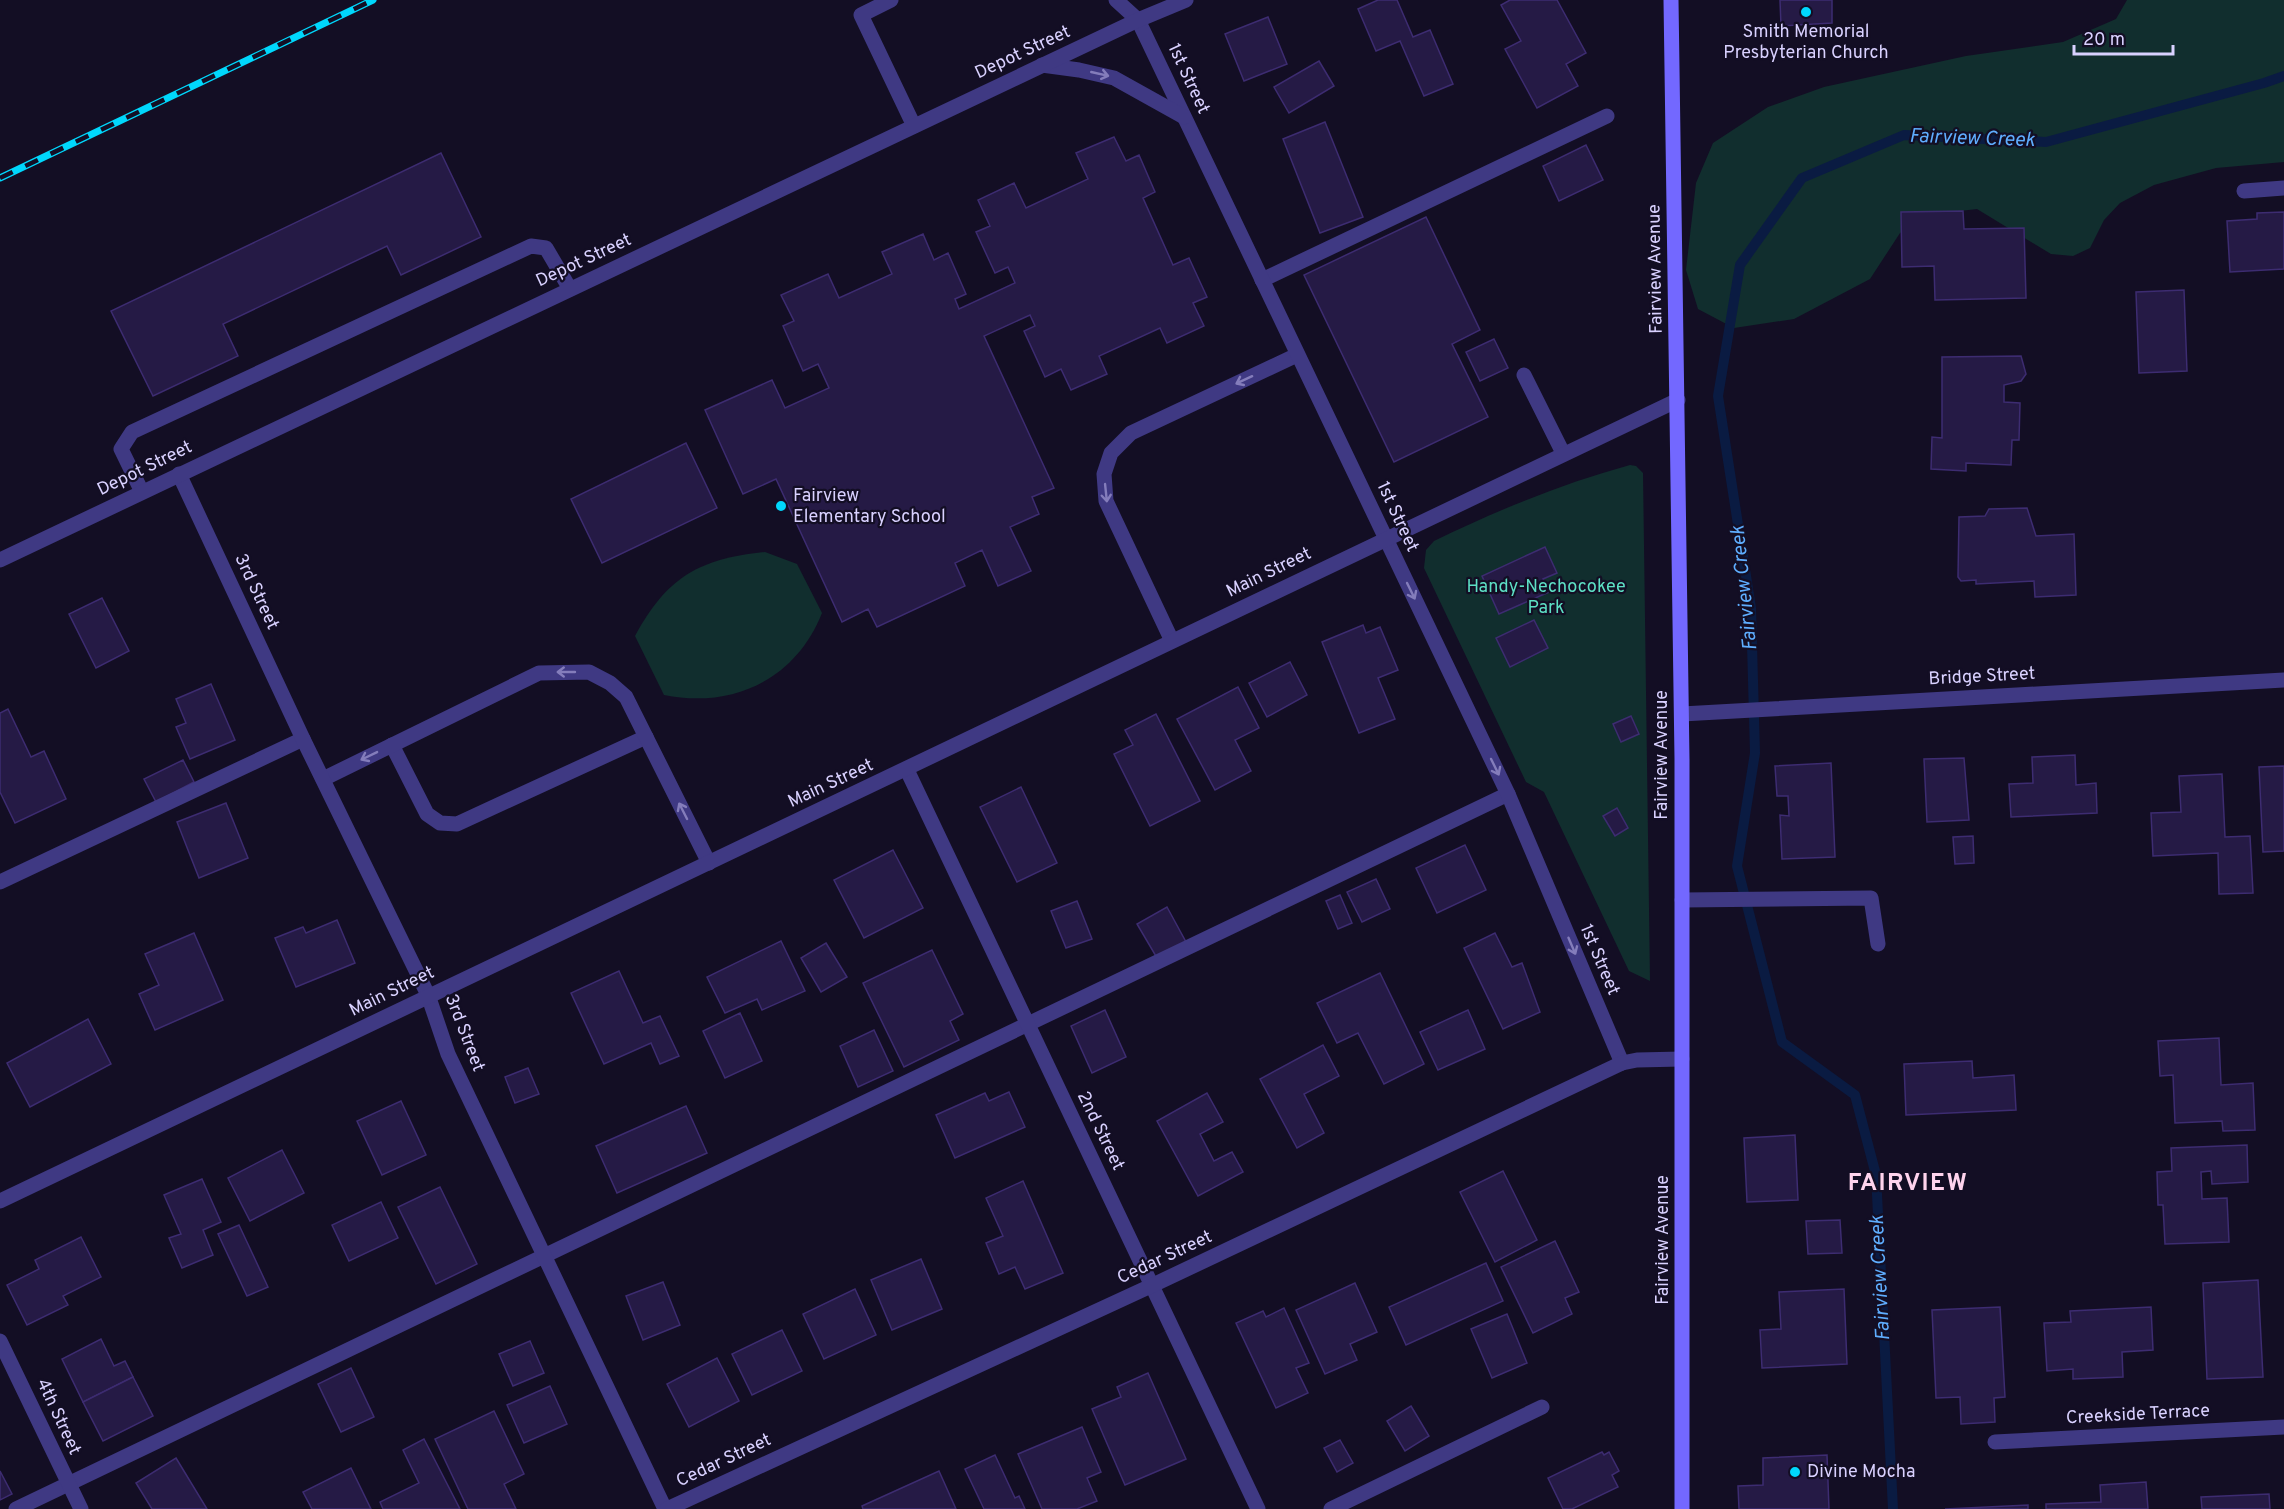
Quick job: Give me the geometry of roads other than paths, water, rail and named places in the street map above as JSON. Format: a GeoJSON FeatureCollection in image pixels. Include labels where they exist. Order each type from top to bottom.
{"type":"FeatureCollection","features":[{"type":"Feature","properties":{"kind":"main road","name":"Fairview Avenue"},"geometry":{"type":"LineString","coordinates":[[1671,0],[1682,714],[1682,1509]]}},
{"type":"Feature","properties":{"kind":"street"},"geometry":{"type":"LineString","coordinates":[[891,0],[861,15],[914,126]]}},
{"type":"Feature","properties":{"kind":"street","name":"1st Street"},"geometry":{"type":"LineString","coordinates":[[1116,0],[1138,20],[1508,794],[1622,1064]]}},
{"type":"Feature","properties":{"kind":"street","name":"Depot Street"},"geometry":{"type":"LineString","coordinates":[[0,560],[1042,65],[1186,0]]}},
{"type":"Feature","properties":{"kind":"street"},"geometry":{"type":"LineString","coordinates":[[1042,65],[1079,69],[1114,78],[1184,117]]}},
{"type":"Feature","properties":{"kind":"street"},"geometry":{"type":"LineString","coordinates":[[1262,280],[1607,116]]}},
{"type":"Feature","properties":{"kind":"street"},"geometry":{"type":"LineString","coordinates":[[2244,191],[2284,188]]}},
{"type":"Feature","properties":{"kind":"street"},"geometry":{"type":"LineString","coordinates":[[142,492],[121,449],[132,432],[531,246],[546,248],[570,289]]}},
{"type":"Feature","properties":{"kind":"street"},"geometry":{"type":"LineString","coordinates":[[1172,641],[1106,501],[1104,474],[1111,453],[1131,433],[1297,355]]}},
{"type":"Feature","properties":{"kind":"street"},"geometry":{"type":"LineString","coordinates":[[1524,375],[1563,453]]}},
{"type":"Feature","properties":{"kind":"street","name":"Main Street"},"geometry":{"type":"LineString","coordinates":[[0,1201],[1678,400]]}},
{"type":"Feature","properties":{"kind":"street","name":"3rd Street"},"geometry":{"type":"LineString","coordinates":[[180,474],[303,739],[428,995],[448,1054],[666,1509]]}},
{"type":"Feature","properties":{"kind":"street"},"geometry":{"type":"LineString","coordinates":[[323,779],[538,673],[589,672],[610,683],[626,697],[709,863]]}},
{"type":"Feature","properties":{"kind":"street","name":"Bridge Street"},"geometry":{"type":"LineString","coordinates":[[1682,714],[2284,680]]}},
{"type":"Feature","properties":{"kind":"street"},"geometry":{"type":"LineString","coordinates":[[392,745],[427,814],[440,823],[457,824],[646,737]]}},
{"type":"Feature","properties":{"kind":"street"},"geometry":{"type":"LineString","coordinates":[[0,882],[303,739]]}},
{"type":"Feature","properties":{"kind":"street","name":"2nd Street"},"geometry":{"type":"LineString","coordinates":[[907,770],[1258,1509]]}},
{"type":"Feature","properties":{"kind":"street"},"geometry":{"type":"LineString","coordinates":[[16,1509],[1508,794]]}},
{"type":"Feature","properties":{"kind":"street"},"geometry":{"type":"LineString","coordinates":[[1682,900],[1871,898],[1878,944]]}},
{"type":"Feature","properties":{"kind":"street","name":"Cedar Street"},"geometry":{"type":"LineString","coordinates":[[666,1509],[1153,1285],[1622,1064],[1638,1060],[1682,1059]]}},
{"type":"Feature","properties":{"kind":"street","name":"4th Street"},"geometry":{"type":"LineString","coordinates":[[0,1341],[81,1509]]}},
{"type":"Feature","properties":{"kind":"street"},"geometry":{"type":"LineString","coordinates":[[1331,1509],[1542,1407]]}},
{"type":"Feature","properties":{"kind":"street","name":"Creekside Terrace"},"geometry":{"type":"LineString","coordinates":[[1995,1442],[2284,1427]]}},
{"type":"Feature","properties":{"kind":"waterway","name":"Fairview Creek"},"geometry":{"type":"LineString","coordinates":[[1893,1509],[1876,1175],[1855,1095],[1782,1042],[1737,866],[1755,753],[1751,608],[1718,396],[1740,265],[1802,178],[1904,135],[2046,142],[2284,76]]}},
{"type":"Feature","properties":{"kind":"railway"},"geometry":{"type":"LineString","coordinates":[[0,178],[373,0]]}},
{"type":"Feature","properties":{"kind":"place","name":"Smith Memorial Presbyterian Church"},"geometry":{"type":"Point","coordinates":[1806,12]}},
{"type":"Feature","properties":{"kind":"place","name":"Fairview Elementary School"},"geometry":{"type":"Point","coordinates":[781,506]}},
{"type":"Feature","properties":{"kind":"place","name":"Divine Mocha"},"geometry":{"type":"Point","coordinates":[1795,1472]}},
{"type":"Feature","properties":{"kind":"district","name":"FAIRVIEW"},"geometry":{"type":"Point","coordinates":[1908,1184]}},
{"type":"Feature","properties":{"kind":"park label","name":"Handy-Nechocokee Park"},"geometry":{"type":"Point","coordinates":[1546,597]}}]}
